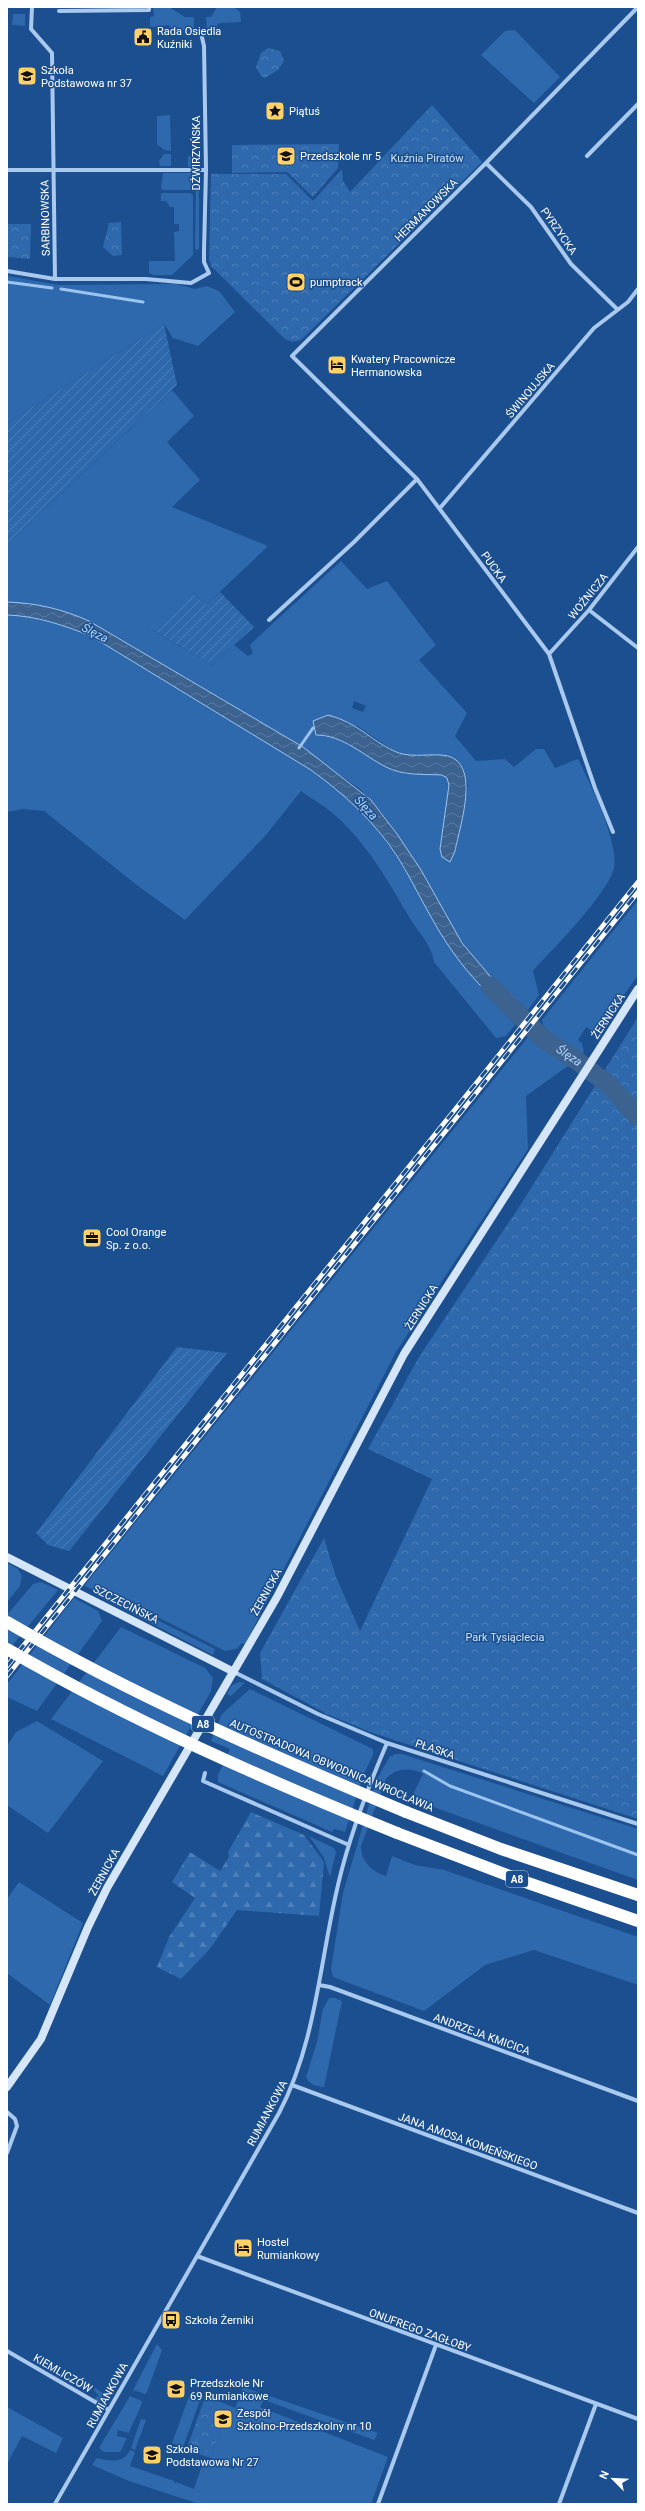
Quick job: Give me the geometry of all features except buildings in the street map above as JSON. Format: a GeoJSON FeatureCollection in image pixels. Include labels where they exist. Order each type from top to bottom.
{"type":"FeatureCollection","features":[{"type":"Feature","properties":{"kind":"highway","name":"AUTOSTRADOWA OBWODNICA WROCŁAWIA"},"geometry":{"type":"LineString","coordinates":[[7,1622],[85,1665],[212,1728],[406,1812],[501,1849],[638,1895]]}},
{"type":"Feature","properties":{"kind":"highway","name":"A8"},"geometry":{"type":"LineString","coordinates":[[7,1649],[77,1688],[202,1750],[298,1793],[397,1834],[528,1883],[638,1920]]}},
{"type":"Feature","properties":{"kind":"street","name":"SARBINOWSKA"},"geometry":{"type":"LineString","coordinates":[[32,7],[32,29],[52,53],[55,279]]}},
{"type":"Feature","properties":{"kind":"street"},"geometry":{"type":"LineString","coordinates":[[59,11],[66,9],[149,10],[150,7]]}},
{"type":"Feature","properties":{"kind":"street","name":"HERMANOWSKA"},"geometry":{"type":"LineString","coordinates":[[292,356],[486,163],[638,7]]}},
{"type":"Feature","properties":{"kind":"street","name":"DŹWIRZYŃSKA"},"geometry":{"type":"LineString","coordinates":[[55,279],[146,279],[191,283],[209,273],[204,262],[206,170],[204,46],[201,33]]}},
{"type":"Feature","properties":{"kind":"street"},"geometry":{"type":"LineString","coordinates":[[587,156],[638,104]]}},
{"type":"Feature","properties":{"kind":"street","name":"PYRZYCKA"},"geometry":{"type":"LineString","coordinates":[[486,163],[531,207],[571,264],[617,310]]}},
{"type":"Feature","properties":{"kind":"street"},"geometry":{"type":"LineString","coordinates":[[7,170],[206,170]]}},
{"type":"Feature","properties":{"kind":"street"},"geometry":{"type":"LineString","coordinates":[[7,271],[55,279]]}},
{"type":"Feature","properties":{"kind":"street","name":"ŚWINOUJSKA"},"geometry":{"type":"LineString","coordinates":[[440,508],[594,328],[617,310],[638,289]]}},
{"type":"Feature","properties":{"kind":"street","name":"PUCKA"},"geometry":{"type":"LineString","coordinates":[[292,356],[417,479],[549,654],[595,788],[613,832]]}},
{"type":"Feature","properties":{"kind":"street"},"geometry":{"type":"LineString","coordinates":[[269,620],[354,542],[417,479]]}},
{"type":"Feature","properties":{"kind":"street","name":"WOŹNICZA"},"geometry":{"type":"LineString","coordinates":[[549,654],[589,610],[638,547]]}},
{"type":"Feature","properties":{"kind":"street"},"geometry":{"type":"LineString","coordinates":[[589,610],[638,648]]}},
{"type":"Feature","properties":{"kind":"street","name":"ŻERNICKA"},"geometry":{"type":"LineString","coordinates":[[7,2087],[41,2039],[88,1927],[107,1888],[277,1597],[408,1348],[638,989]]}},
{"type":"Feature","properties":{"kind":"street","name":"SZCZECIŃSKA"},"geometry":{"type":"LineString","coordinates":[[7,1557],[234,1672]]}},
{"type":"Feature","properties":{"kind":"street","name":"PŁASKA"},"geometry":{"type":"LineString","coordinates":[[234,1672],[326,1717],[387,1743],[638,1824]]}},
{"type":"Feature","properties":{"kind":"street","name":"RUMIANKOWA"},"geometry":{"type":"LineString","coordinates":[[55,2504],[275,2119],[292,2085],[305,2050],[336,1894],[349,1845],[361,1806],[387,1743]]}},
{"type":"Feature","properties":{"kind":"street"},"geometry":{"type":"LineString","coordinates":[[205,1773],[203,1781],[349,1845]]}},
{"type":"Feature","properties":{"kind":"street","name":"ANDRZEJA KMICICA"},"geometry":{"type":"LineString","coordinates":[[319,1985],[330,1987],[638,2101]]}},
{"type":"Feature","properties":{"kind":"street","name":"JANA AMOSA KOMEŃSKIEGO"},"geometry":{"type":"LineString","coordinates":[[292,2085],[638,2213]]}},
{"type":"Feature","properties":{"kind":"street"},"geometry":{"type":"LineString","coordinates":[[7,2112],[15,2119],[17,2126],[7,2153]]}},
{"type":"Feature","properties":{"kind":"street","name":"ONUFREGO ZAGŁOBY"},"geometry":{"type":"LineString","coordinates":[[197,2256],[638,2419]]}},
{"type":"Feature","properties":{"kind":"street"},"geometry":{"type":"LineString","coordinates":[[378,2504],[436,2345]]}},
{"type":"Feature","properties":{"kind":"street","name":"KIEMLICZÓW"},"geometry":{"type":"LineString","coordinates":[[7,2351],[109,2410]]}},
{"type":"Feature","properties":{"kind":"street"},"geometry":{"type":"LineString","coordinates":[[559,2504],[596,2404]]}},
{"type":"Feature","properties":{"kind":"green space"},"geometry":{"type":"Polygon","coordinates":[[[153,7],[169,7],[185,17],[194,17],[194,30],[173,31],[169,25],[150,27],[150,17],[154,16],[153,7]]]}},
{"type":"Feature","properties":{"kind":"green space"},"geometry":{"type":"Polygon","coordinates":[[[217,7],[234,7],[240,12],[241,22],[219,23],[215,29],[207,30],[206,17],[211,17],[217,7]]]}},
{"type":"Feature","properties":{"kind":"green space"},"geometry":{"type":"Polygon","coordinates":[[[13,14],[25,14],[25,26],[12,25],[13,14]]]}},
{"type":"Feature","properties":{"kind":"green space"},"geometry":{"type":"Polygon","coordinates":[[[515,30],[560,77],[534,103],[481,55],[505,31],[515,30]]]}},
{"type":"Feature","properties":{"kind":"green space"},"geometry":{"type":"Polygon","coordinates":[[[268,48],[280,51],[284,61],[278,70],[265,78],[261,76],[256,67],[261,53],[268,48]]]}},
{"type":"Feature","properties":{"kind":"green space","name":"Kuźnia Piratów"},"geometry":{"type":"Polygon","coordinates":[[[432,105],[482,162],[301,340],[292,342],[285,339],[211,266],[209,259],[211,174],[286,174],[313,201],[342,169],[343,181],[350,192],[432,105]]]}},
{"type":"Feature","properties":{"kind":"green space"},"geometry":{"type":"Polygon","coordinates":[[[170,115],[171,151],[164,150],[157,144],[157,116],[170,115]]]}},
{"type":"Feature","properties":{"kind":"green space"},"geometry":{"type":"Polygon","coordinates":[[[339,144],[338,168],[313,197],[287,172],[232,173],[232,145],[339,144]]]}},
{"type":"Feature","properties":{"kind":"green space"},"geometry":{"type":"Polygon","coordinates":[[[164,154],[171,154],[171,166],[160,166],[159,161],[164,154]]]}},
{"type":"Feature","properties":{"kind":"green space"},"geometry":{"type":"Polygon","coordinates":[[[188,156],[196,158],[200,163],[195,167],[188,167],[188,156]]]}},
{"type":"Feature","properties":{"kind":"green space"},"geometry":{"type":"Polygon","coordinates":[[[163,173],[191,173],[194,176],[194,188],[191,190],[163,190],[161,188],[163,173]]]}},
{"type":"Feature","properties":{"kind":"green space"},"geometry":{"type":"Polygon","coordinates":[[[199,176],[199,248],[197,250],[195,249],[196,177],[199,176]]]}},
{"type":"Feature","properties":{"kind":"green space"},"geometry":{"type":"Polygon","coordinates":[[[161,193],[190,193],[193,195],[193,255],[172,275],[153,275],[149,273],[149,261],[175,261],[174,232],[179,231],[179,224],[174,224],[174,207],[170,207],[166,201],[161,201],[161,193]]]}},
{"type":"Feature","properties":{"kind":"green space"},"geometry":{"type":"Polygon","coordinates":[[[121,222],[122,255],[113,256],[103,247],[109,223],[121,222]]]}},
{"type":"Feature","properties":{"kind":"green space"},"geometry":{"type":"Polygon","coordinates":[[[8,224],[31,224],[30,259],[7,257],[8,224]]]}},
{"type":"Feature","properties":{"kind":"green space"},"geometry":{"type":"Polygon","coordinates":[[[7,276],[59,285],[176,284],[195,289],[207,286],[219,291],[235,312],[198,346],[173,338],[164,324],[7,423],[7,276]]]}},
{"type":"Feature","properties":{"kind":"green space"},"geometry":{"type":"Polygon","coordinates":[[[164,324],[177,385],[7,544],[7,423],[164,324]]]}},
{"type":"Feature","properties":{"kind":"green space"},"geometry":{"type":"Polygon","coordinates":[[[172,390],[194,416],[167,442],[200,480],[172,507],[268,546],[207,604],[192,593],[152,630],[212,665],[234,645],[248,656],[253,653],[250,645],[341,561],[367,589],[387,581],[436,645],[419,660],[467,713],[455,736],[476,761],[505,759],[514,767],[536,749],[544,749],[555,768],[578,759],[596,797],[608,828],[614,857],[614,868],[610,879],[591,906],[533,971],[539,995],[528,1010],[493,978],[469,952],[409,852],[385,818],[364,793],[319,761],[303,747],[89,621],[7,602],[7,544],[172,390]],[[354,701],[352,708],[363,712],[366,706],[354,701]],[[357,726],[316,735],[335,738],[405,774],[442,775],[447,778],[449,785],[440,849],[442,857],[450,861],[455,851],[468,784],[422,755],[405,755],[394,751],[357,726]]]}},
{"type":"Feature","properties":{"kind":"green space"},"geometry":{"type":"Polygon","coordinates":[[[220,592],[254,627],[212,665],[151,629],[192,593],[207,604],[220,592]]]}},
{"type":"Feature","properties":{"kind":"green space"},"geometry":{"type":"Polygon","coordinates":[[[7,615],[29,617],[50,622],[91,636],[311,770],[342,793],[370,821],[396,855],[455,955],[515,1025],[506,1036],[496,1038],[434,962],[428,945],[378,865],[359,840],[332,812],[301,791],[266,835],[185,920],[138,886],[44,811],[23,809],[7,812],[7,615]]]}},
{"type":"Feature","properties":{"kind":"green space"},"geometry":{"type":"Polygon","coordinates":[[[638,900],[638,975],[598,1032],[594,1032],[586,1027],[578,1040],[582,1043],[584,1053],[571,1050],[543,1026],[542,1020],[638,900]]]}},
{"type":"Feature","properties":{"kind":"green space","name":"Park Tysiąclecia"},"geometry":{"type":"Polygon","coordinates":[[[638,1017],[638,1819],[370,1732],[327,1714],[262,1679],[260,1653],[324,1538],[336,1577],[360,1631],[432,1479],[368,1449],[419,1357],[521,1204],[638,1017]]]}},
{"type":"Feature","properties":{"kind":"green space"},"geometry":{"type":"Polygon","coordinates":[[[529,1036],[564,1061],[568,1066],[526,1096],[528,1149],[396,1352],[245,1644],[242,1643],[236,1649],[225,1651],[106,1591],[96,1591],[84,1586],[529,1036]]]}},
{"type":"Feature","properties":{"kind":"green space"},"geometry":{"type":"Polygon","coordinates":[[[177,1347],[227,1353],[69,1551],[48,1545],[36,1533],[177,1347]]]}},
{"type":"Feature","properties":{"kind":"green space"},"geometry":{"type":"Polygon","coordinates":[[[7,1563],[18,1569],[22,1576],[20,1586],[7,1602],[7,1563]]]}},
{"type":"Feature","properties":{"kind":"green space"},"geometry":{"type":"Polygon","coordinates":[[[41,1582],[58,1590],[7,1652],[7,1615],[33,1584],[41,1582]]]}},
{"type":"Feature","properties":{"kind":"green space"},"geometry":{"type":"Polygon","coordinates":[[[105,1594],[215,1649],[213,1655],[96,1595],[105,1594]]]}},
{"type":"Feature","properties":{"kind":"green space"},"geometry":{"type":"Polygon","coordinates":[[[74,1598],[98,1611],[102,1621],[37,1711],[7,1697],[7,1684],[74,1598]]]}},
{"type":"Feature","properties":{"kind":"green space"},"geometry":{"type":"Polygon","coordinates":[[[121,1627],[205,1668],[213,1678],[211,1691],[163,1776],[51,1719],[121,1627]]]}},
{"type":"Feature","properties":{"kind":"green space"},"geometry":{"type":"Polygon","coordinates":[[[239,1682],[245,1683],[231,1696],[227,1694],[231,1686],[239,1682]]]}},
{"type":"Feature","properties":{"kind":"green space"},"geometry":{"type":"Polygon","coordinates":[[[250,1689],[373,1749],[373,1755],[363,1776],[345,1832],[334,1829],[332,1832],[218,1782],[218,1775],[230,1749],[211,1741],[222,1714],[250,1689]]]}},
{"type":"Feature","properties":{"kind":"green space"},"geometry":{"type":"Polygon","coordinates":[[[37,1721],[103,1761],[48,1833],[7,1805],[7,1746],[16,1732],[37,1721]]]}},
{"type":"Feature","properties":{"kind":"green space"},"geometry":{"type":"Polygon","coordinates":[[[393,1754],[402,1754],[638,1829],[638,1880],[422,1803],[423,1800],[413,1794],[423,1774],[414,1770],[404,1770],[390,1775],[386,1779],[361,1846],[363,1856],[368,1865],[376,1872],[386,1876],[392,1856],[415,1865],[444,1870],[638,1937],[638,1985],[534,1950],[485,1965],[424,2011],[333,1977],[331,1969],[343,1893],[376,1781],[390,1756],[394,1756],[393,1754]]]}},
{"type":"Feature","properties":{"kind":"green space"},"geometry":{"type":"Polygon","coordinates":[[[251,1812],[304,1835],[324,1862],[319,1916],[237,1910],[209,1950],[181,1979],[157,1967],[169,1937],[195,1898],[172,1882],[190,1852],[220,1871],[229,1857],[228,1852],[251,1812]]]}},
{"type":"Feature","properties":{"kind":"green space"},"geometry":{"type":"Polygon","coordinates":[[[309,1836],[334,1848],[336,1852],[330,1877],[324,1858],[309,1836]]]}},
{"type":"Feature","properties":{"kind":"green space"},"geometry":{"type":"Polygon","coordinates":[[[19,1882],[83,1923],[50,2005],[7,1973],[7,1899],[19,1882]]]}},
{"type":"Feature","properties":{"kind":"green space"},"geometry":{"type":"Polygon","coordinates":[[[329,1998],[335,1998],[342,2001],[324,2087],[313,2085],[306,2077],[317,2042],[323,2009],[329,1998]]]}},
{"type":"Feature","properties":{"kind":"green space"},"geometry":{"type":"Polygon","coordinates":[[[157,2344],[162,2350],[147,2392],[145,2394],[133,2390],[157,2344]]]}},
{"type":"Feature","properties":{"kind":"green space"},"geometry":{"type":"Polygon","coordinates":[[[243,2387],[378,2433],[374,2440],[264,2400],[260,2407],[388,2457],[371,2504],[199,2504],[129,2481],[92,2465],[97,2458],[116,2460],[124,2458],[130,2450],[135,2452],[130,2466],[174,2481],[175,2484],[176,2482],[194,2489],[204,2459],[234,2469],[235,2466],[186,2450],[188,2445],[212,2454],[226,2415],[202,2406],[206,2396],[235,2408],[243,2387]]]}},
{"type":"Feature","properties":{"kind":"green space"},"geometry":{"type":"Polygon","coordinates":[[[95,2388],[107,2395],[103,2403],[96,2401],[95,2398],[99,2396],[94,2390],[95,2388]]]}},
{"type":"Feature","properties":{"kind":"green space"},"geometry":{"type":"Polygon","coordinates":[[[190,2394],[201,2398],[183,2447],[172,2443],[190,2394]]]}},
{"type":"Feature","properties":{"kind":"green space"},"geometry":{"type":"Polygon","coordinates":[[[130,2396],[142,2401],[129,2433],[118,2430],[117,2436],[127,2438],[120,2452],[104,2452],[99,2448],[130,2396]]]}},
{"type":"Feature","properties":{"kind":"green space"},"geometry":{"type":"Polygon","coordinates":[[[202,2406],[226,2415],[212,2454],[188,2445],[202,2406]]]}},
{"type":"Feature","properties":{"kind":"green space"},"geometry":{"type":"Polygon","coordinates":[[[7,2407],[63,2438],[56,2453],[22,2436],[7,2464],[7,2407]]]}},
{"type":"Feature","properties":{"kind":"green space"},"geometry":{"type":"Polygon","coordinates":[[[141,2419],[146,2420],[135,2450],[131,2448],[141,2419]]]}},
{"type":"Feature","properties":{"kind":"water"},"geometry":{"type":"Polygon","coordinates":[[[7,602],[49,607],[89,621],[303,747],[371,800],[397,834],[421,870],[462,943],[495,982],[515,998],[503,1010],[472,976],[447,943],[388,843],[358,809],[323,779],[311,770],[91,636],[50,622],[29,617],[7,615],[7,602]]]}},
{"type":"Feature","properties":{"kind":"water"},"geometry":{"type":"Polygon","coordinates":[[[328,715],[347,722],[399,753],[411,755],[440,755],[453,758],[462,767],[465,779],[466,794],[455,851],[450,862],[442,857],[440,849],[449,785],[447,778],[442,775],[414,774],[393,770],[344,742],[335,738],[316,735],[313,721],[328,715]]]}},
{"type":"Feature","properties":{"kind":"water"},"geometry":{"type":"Polygon","coordinates":[[[604,1072],[638,1107],[638,1128],[603,1089],[599,1089],[598,1083],[604,1072]]]}},
{"type":"Feature","properties":{"kind":"waterway"},"geometry":{"type":"LineString","coordinates":[[7,282],[52,288]]}},
{"type":"Feature","properties":{"kind":"waterway"},"geometry":{"type":"LineString","coordinates":[[61,289],[143,302]]}},
{"type":"Feature","properties":{"kind":"waterway"},"geometry":{"type":"LineString","coordinates":[[299,748],[313,728]]}},
{"type":"Feature","properties":{"kind":"waterway","name":"Ślęza"},"geometry":{"type":"LineString","coordinates":[[490,986],[542,1038],[576,1060],[609,1085],[638,1117]]}},
{"type":"Feature","properties":{"kind":"waterway"},"geometry":{"type":"LineString","coordinates":[[424,1771],[450,1786],[638,1855]]}},
{"type":"Feature","properties":{"kind":"railway"},"geometry":{"type":"LineString","coordinates":[[7,1666],[638,882]]}},
{"type":"Feature","properties":{"kind":"railway"},"geometry":{"type":"LineString","coordinates":[[7,1676],[638,892]]}},
{"type":"Feature","properties":{"kind":"place","name":"Rada Osiedla Kuźniki"},"geometry":{"type":"Point","coordinates":[143,37]}},
{"type":"Feature","properties":{"kind":"place","name":"Szkoła Podstawowa nr 37"},"geometry":{"type":"Point","coordinates":[27,76]}},
{"type":"Feature","properties":{"kind":"place","name":"Piątuś"},"geometry":{"type":"Point","coordinates":[275,111]}},
{"type":"Feature","properties":{"kind":"place","name":"Przedszkole nr 5"},"geometry":{"type":"Point","coordinates":[286,156]}},
{"type":"Feature","properties":{"kind":"place","name":"pumptrack"},"geometry":{"type":"Point","coordinates":[296,282]}},
{"type":"Feature","properties":{"kind":"place","name":"Kwatery Pracownicze Hermanowska"},"geometry":{"type":"Point","coordinates":[337,365]}},
{"type":"Feature","properties":{"kind":"place","name":"Cool Orange Sp. z o.o."},"geometry":{"type":"Point","coordinates":[92,1238]}},
{"type":"Feature","properties":{"kind":"place","name":"Hostel Rumiankowy"},"geometry":{"type":"Point","coordinates":[243,2248]}},
{"type":"Feature","properties":{"kind":"place","name":"Szkoła Żerniki"},"geometry":{"type":"Point","coordinates":[171,2320]}},
{"type":"Feature","properties":{"kind":"place","name":"Przedszkole Nr 69 Rumiankowe"},"geometry":{"type":"Point","coordinates":[176,2389]}},
{"type":"Feature","properties":{"kind":"place","name":"Zespół Szkolno-Przedszkolny nr 10"},"geometry":{"type":"Point","coordinates":[223,2419]}},
{"type":"Feature","properties":{"kind":"place","name":"Szkoła Podstawowa Nr 27"},"geometry":{"type":"Point","coordinates":[152,2455]}}]}
